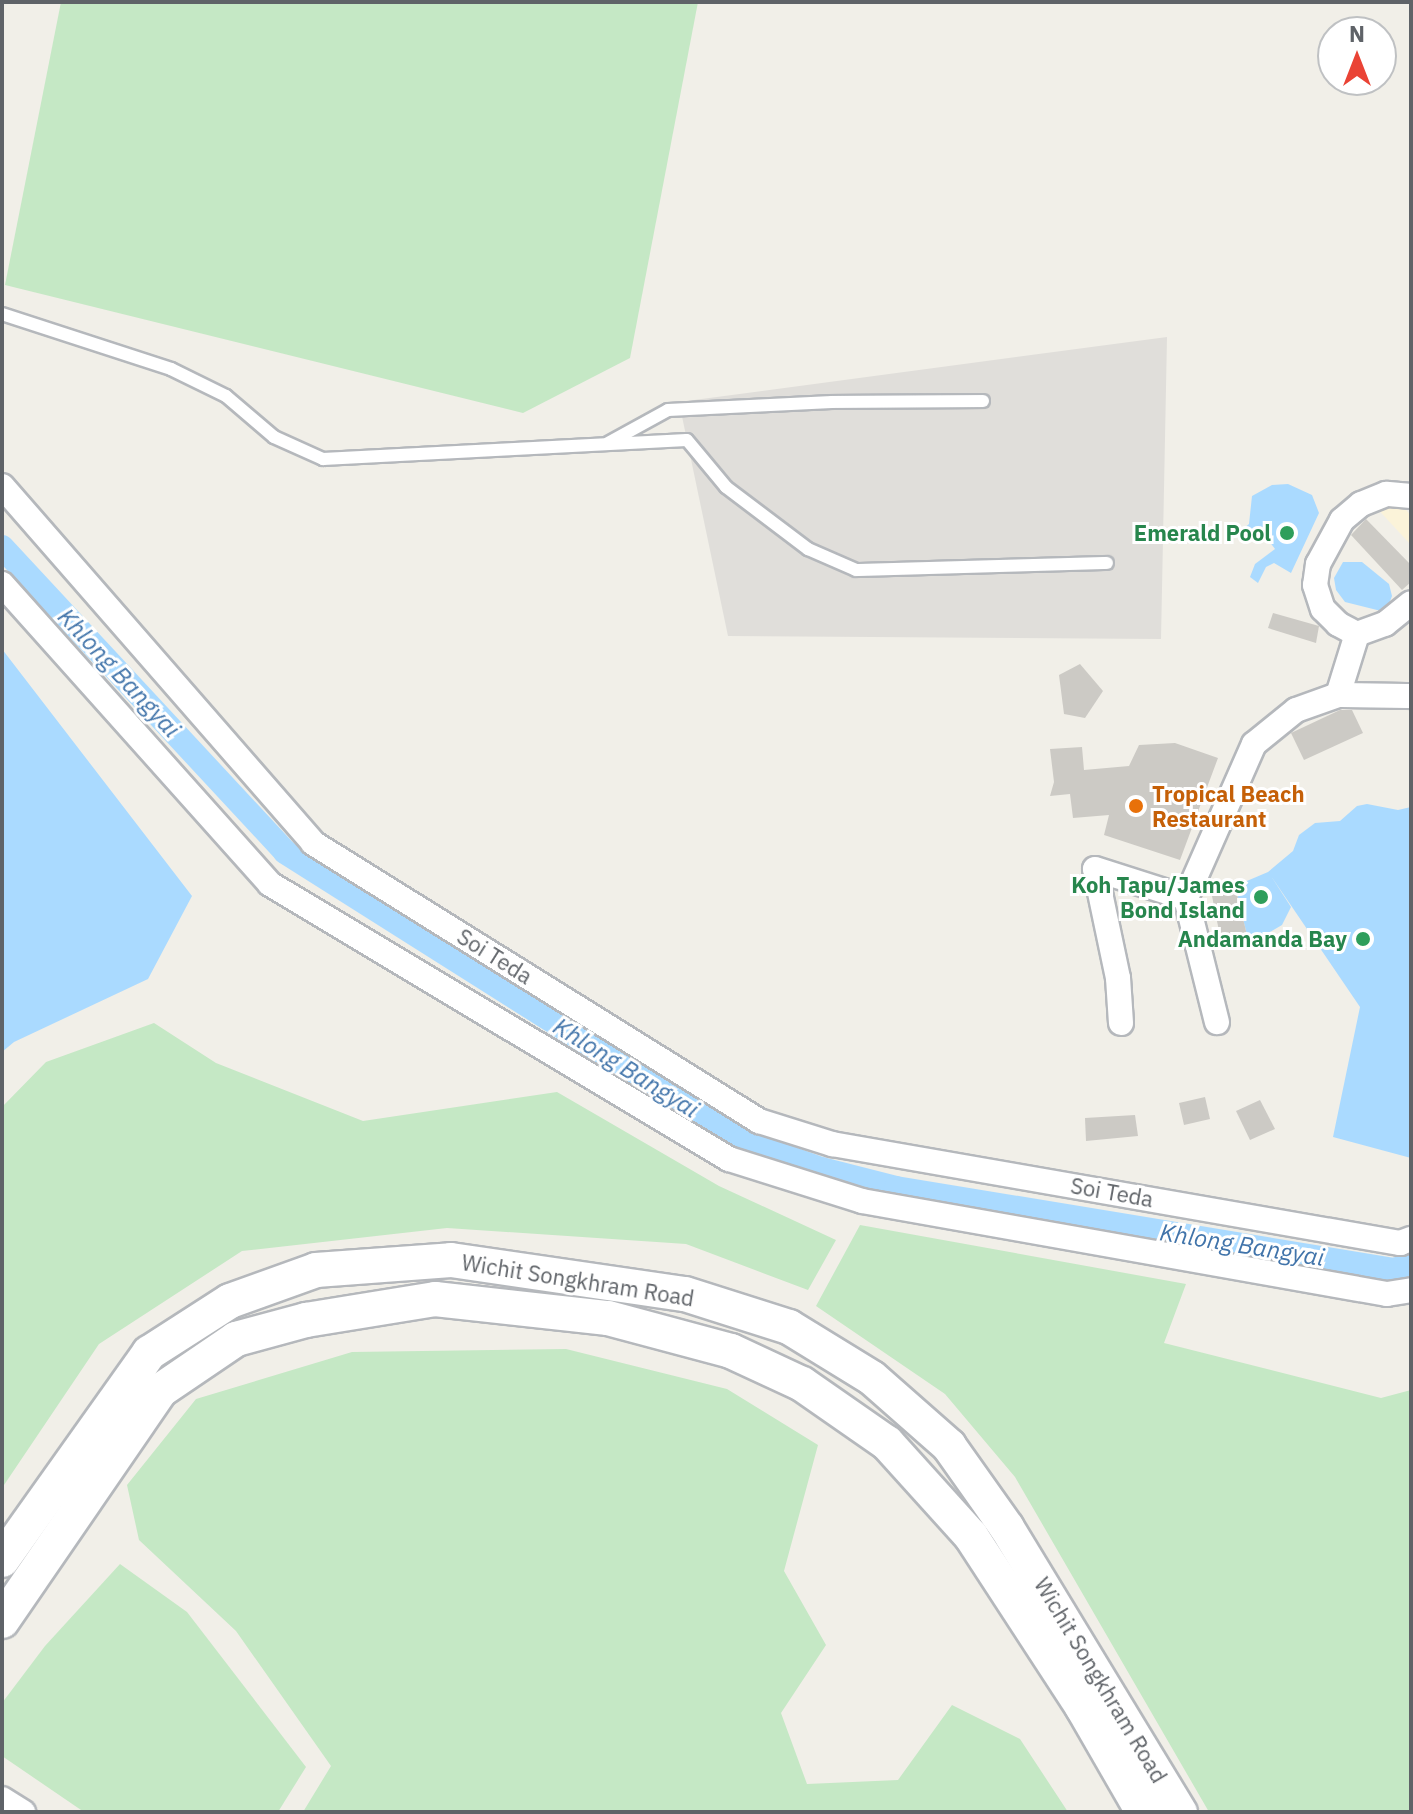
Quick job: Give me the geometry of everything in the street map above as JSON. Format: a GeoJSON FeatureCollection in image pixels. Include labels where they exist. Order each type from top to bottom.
{"type":"FeatureCollection","features":[{"type":"Feature","properties":{"kind":"main road","name":"Wichit Songkhram Road"},"geometry":{"type":"LineString","coordinates":[[2,1560],[149,1353],[230,1301],[316,1270],[451,1260],[685,1294],[789,1327],[872,1378],[949,1446],[1048,1592],[1180,1812]]}},
{"type":"Feature","properties":{"kind":"main road","name":"Wichit Songkhram Road"},"geometry":{"type":"LineString","coordinates":[[2,1621],[161,1390],[236,1339],[306,1320],[435,1299],[608,1318],[731,1351],[802,1384],[887,1443],[971,1536],[1083,1708],[1143,1812]]}},
{"type":"Feature","properties":{"kind":"street","name":"Soi Teda"},"geometry":{"type":"LineString","coordinates":[[2,486],[313,843],[759,1121],[832,1144],[1400,1243],[1411,1239]]}},
{"type":"Feature","properties":{"kind":"street"},"geometry":{"type":"LineString","coordinates":[[1411,496],[1386,494],[1361,504],[1342,520],[1318,564],[1315,585],[1323,609],[1338,624],[1357,634],[1385,624],[1411,603]]}},
{"type":"Feature","properties":{"kind":"street"},"geometry":{"type":"LineString","coordinates":[[2,584],[270,884],[729,1159],[862,1201],[1387,1294],[1411,1290]]}},
{"type":"Feature","properties":{"kind":"street"},"geometry":{"type":"LineString","coordinates":[[1338,695],[1357,634]]}},
{"type":"Feature","properties":{"kind":"street"},"geometry":{"type":"LineString","coordinates":[[1217,1022],[1186,898],[1254,744],[1296,710],[1338,695],[1411,696]]}},
{"type":"Feature","properties":{"kind":"street"},"geometry":{"type":"LineString","coordinates":[[1121,1023],[1118,978],[1095,869],[1186,898]]}},
{"type":"Feature","properties":{"kind":"street"},"geometry":{"type":"LineString","coordinates":[[2,1799],[23,1812]]}},
{"type":"Feature","properties":{"kind":"lane"},"geometry":{"type":"LineString","coordinates":[[2,314],[171,369],[226,396],[274,437],[323,459],[687,440],[726,487],[808,549],[856,570],[1107,563]]}},
{"type":"Feature","properties":{"kind":"lane"},"geometry":{"type":"LineString","coordinates":[[605,444],[668,410],[832,402],[983,401]]}},
{"type":"Feature","properties":{"kind":"shaded area"},"geometry":{"type":"Polygon","coordinates":[[[1167,337],[1161,639],[728,636],[679,402],[1167,337]]]}},
{"type":"Feature","properties":{"kind":"green space"},"geometry":{"type":"Polygon","coordinates":[[[61,2],[698,2],[630,358],[523,413],[5,285],[61,2]]]}},
{"type":"Feature","properties":{"kind":"green space"},"geometry":{"type":"Polygon","coordinates":[[[154,1023],[216,1063],[363,1121],[557,1092],[719,1186],[836,1240],[808,1290],[686,1244],[447,1228],[242,1251],[99,1344],[2,1488],[2,1107],[46,1062],[154,1023]]]}},
{"type":"Feature","properties":{"kind":"green space"},"geometry":{"type":"Polygon","coordinates":[[[860,1225],[1186,1284],[1164,1343],[1381,1398],[1411,1390],[1411,1812],[1209,1812],[1015,1477],[945,1394],[816,1306],[860,1225]]]}},
{"type":"Feature","properties":{"kind":"green space"},"geometry":{"type":"Polygon","coordinates":[[[566,1349],[727,1389],[818,1445],[784,1571],[826,1645],[781,1713],[807,1784],[898,1780],[952,1705],[1020,1739],[1068,1812],[303,1812],[331,1766],[236,1631],[139,1540],[127,1485],[196,1399],[352,1352],[566,1349]]]}},
{"type":"Feature","properties":{"kind":"green space"},"geometry":{"type":"Polygon","coordinates":[[[120,1564],[187,1612],[306,1767],[278,1812],[84,1812],[2,1756],[2,1703],[45,1646],[120,1564]]]}},
{"type":"Feature","properties":{"kind":"sand"},"geometry":{"type":"Polygon","coordinates":[[[1373,504],[1403,506],[1411,516],[1411,545],[1373,504]]]}},
{"type":"Feature","properties":{"kind":"water","name":"Emerald Pool"},"geometry":{"type":"Polygon","coordinates":[[[1288,484],[1312,495],[1319,513],[1291,573],[1274,563],[1266,567],[1258,583],[1250,577],[1255,564],[1275,549],[1261,530],[1252,539],[1243,529],[1249,524],[1252,496],[1272,485],[1288,484]]]}},
{"type":"Feature","properties":{"kind":"water"},"geometry":{"type":"Polygon","coordinates":[[[1343,562],[1362,562],[1389,584],[1392,596],[1387,609],[1381,611],[1345,602],[1336,590],[1334,578],[1343,562]]]}},
{"type":"Feature","properties":{"kind":"water"},"geometry":{"type":"Polygon","coordinates":[[[2,649],[192,896],[148,979],[14,1042],[2,1052],[2,649]]]}},
{"type":"Feature","properties":{"kind":"water","name":"Andamanda Bay"},"geometry":{"type":"Polygon","coordinates":[[[1367,804],[1398,810],[1411,807],[1411,1158],[1333,1137],[1360,1007],[1271,876],[1291,907],[1282,925],[1263,936],[1247,935],[1235,886],[1268,872],[1293,851],[1299,835],[1315,823],[1340,821],[1357,806],[1367,804]]]}},
{"type":"Feature","properties":{"kind":"building"},"geometry":{"type":"Polygon","coordinates":[[[1366,519],[1411,565],[1411,582],[1402,590],[1351,535],[1366,519]]]}},
{"type":"Feature","properties":{"kind":"building"},"geometry":{"type":"Polygon","coordinates":[[[1273,613],[1319,626],[1316,643],[1268,628],[1273,613]]]}},
{"type":"Feature","properties":{"kind":"building"},"geometry":{"type":"Polygon","coordinates":[[[1080,664],[1103,691],[1085,718],[1064,714],[1059,675],[1080,664]]]}},
{"type":"Feature","properties":{"kind":"building"},"geometry":{"type":"Polygon","coordinates":[[[1340,710],[1352,710],[1363,733],[1304,760],[1291,733],[1340,710]]]}},
{"type":"Feature","properties":{"kind":"building","name":"Tropical Beach Restaurant"},"geometry":{"type":"Polygon","coordinates":[[[1175,743],[1218,758],[1180,860],[1104,835],[1109,815],[1073,818],[1070,794],[1050,796],[1054,782],[1050,749],[1082,747],[1084,770],[1129,766],[1139,745],[1175,743]]]}},
{"type":"Feature","properties":{"kind":"building"},"geometry":{"type":"Polygon","coordinates":[[[1235,886],[1247,935],[1221,941],[1211,891],[1235,886]]]}},
{"type":"Feature","properties":{"kind":"building"},"geometry":{"type":"Polygon","coordinates":[[[1205,1097],[1210,1119],[1184,1125],[1179,1103],[1205,1097]]]}},
{"type":"Feature","properties":{"kind":"building"},"geometry":{"type":"Polygon","coordinates":[[[1260,1100],[1275,1129],[1250,1140],[1236,1111],[1260,1100]]]}},
{"type":"Feature","properties":{"kind":"building"},"geometry":{"type":"Polygon","coordinates":[[[1135,1115],[1138,1136],[1086,1141],[1085,1118],[1135,1115]]]}},
{"type":"Feature","properties":{"kind":"waterway","name":"Khlong Bangyai"},"geometry":{"type":"LineString","coordinates":[[2,547],[285,852],[742,1141],[821,1169],[896,1188],[1394,1270],[1411,1264]]}},
{"type":"Feature","properties":{"kind":"place","name":"Emerald Pool"},"geometry":{"type":"Point","coordinates":[1287,533]}},
{"type":"Feature","properties":{"kind":"place","name":"Tropical Beach Restaurant"},"geometry":{"type":"Point","coordinates":[1136,806]}},
{"type":"Feature","properties":{"kind":"place","name":"Koh Tapu/James Bond Island"},"geometry":{"type":"Point","coordinates":[1261,897]}},
{"type":"Feature","properties":{"kind":"place","name":"Andamanda Bay"},"geometry":{"type":"Point","coordinates":[1363,939]}}]}
